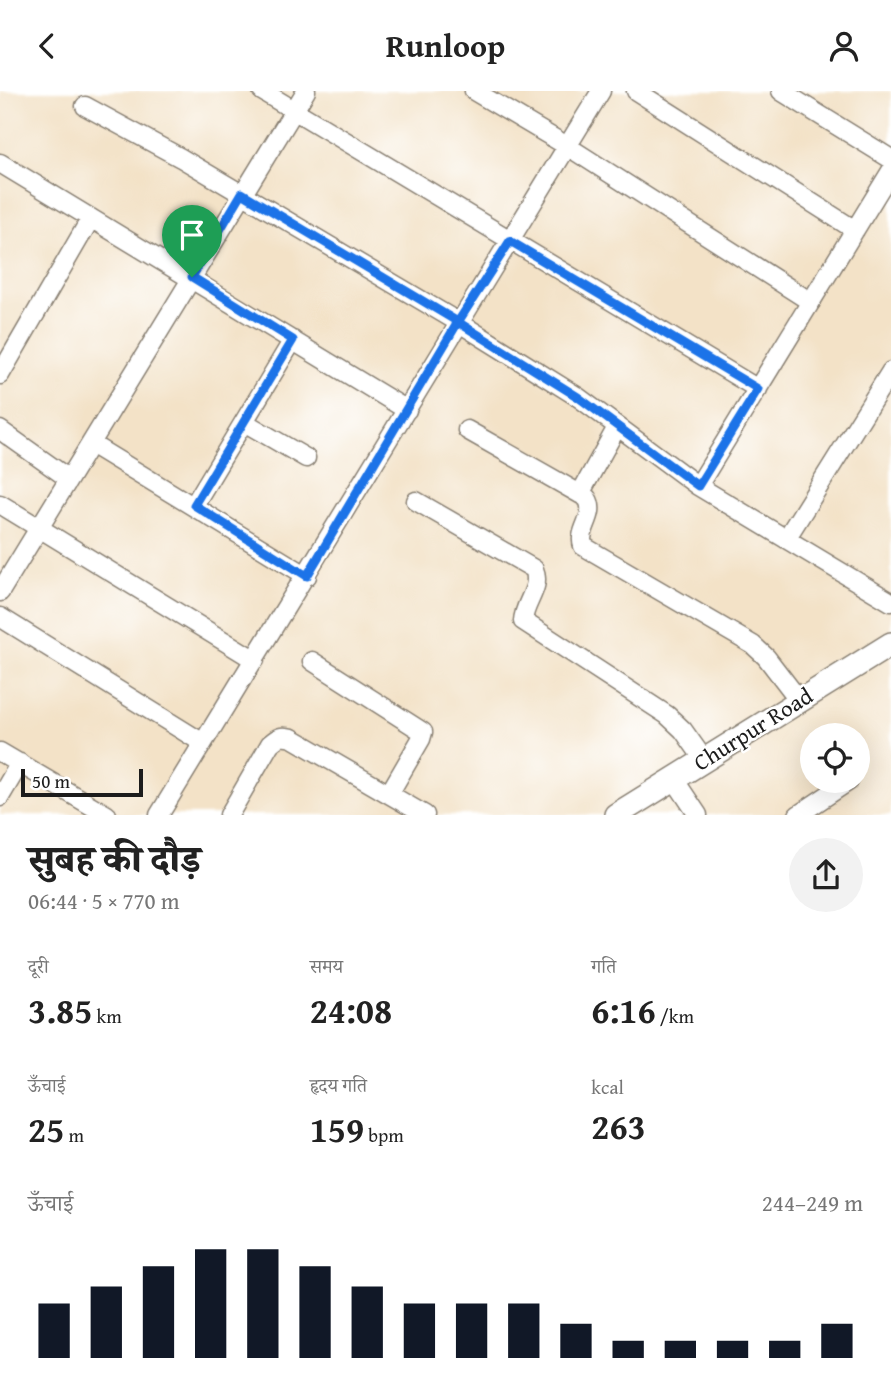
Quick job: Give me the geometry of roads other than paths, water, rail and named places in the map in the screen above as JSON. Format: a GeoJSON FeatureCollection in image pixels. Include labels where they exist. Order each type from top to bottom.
{"type":"FeatureCollection","features":[{"type":"Feature","properties":{"kind":"street"},"geometry":{"type":"LineString","coordinates":[[262,91],[758,389]]}},
{"type":"Feature","properties":{"kind":"street"},"geometry":{"type":"LineString","coordinates":[[0,592],[306,91]]}},
{"type":"Feature","properties":{"kind":"street"},"geometry":{"type":"LineString","coordinates":[[474,91],[567,146],[811,302]]}},
{"type":"Feature","properties":{"kind":"street"},"geometry":{"type":"LineString","coordinates":[[159,815],[601,91]]}},
{"type":"Feature","properties":{"kind":"street"},"geometry":{"type":"LineString","coordinates":[[636,91],[855,230]]}},
{"type":"Feature","properties":{"kind":"street"},"geometry":{"type":"LineString","coordinates":[[781,91],[891,159]]}},
{"type":"Feature","properties":{"kind":"street"},"geometry":{"type":"LineString","coordinates":[[85,106],[162,146],[458,322],[557,383],[698,486],[891,602]]}},
{"type":"Feature","properties":{"kind":"street"},"geometry":{"type":"LineString","coordinates":[[0,163],[192,277],[407,410]]}},
{"type":"Feature","properties":{"kind":"street"},"geometry":{"type":"LineString","coordinates":[[698,486],[891,171]]}},
{"type":"Feature","properties":{"kind":"street"},"geometry":{"type":"LineString","coordinates":[[0,375],[91,218]]}},
{"type":"Feature","properties":{"kind":"street"},"geometry":{"type":"LineString","coordinates":[[194,505],[293,340]]}},
{"type":"Feature","properties":{"kind":"street"},"geometry":{"type":"LineString","coordinates":[[786,539],[891,371]]}},
{"type":"Feature","properties":{"kind":"street"},"geometry":{"type":"LineString","coordinates":[[244,422],[306,458]]}},
{"type":"Feature","properties":{"kind":"street"},"geometry":{"type":"LineString","coordinates":[[580,494],[617,427]]}},
{"type":"Feature","properties":{"kind":"street"},"geometry":{"type":"LineString","coordinates":[[0,430],[69,479]]}},
{"type":"Feature","properties":{"kind":"street"},"geometry":{"type":"LineString","coordinates":[[467,430],[587,498],[591,511],[580,541],[583,546],[753,645],[766,657],[799,700]]}},
{"type":"Feature","properties":{"kind":"street"},"geometry":{"type":"LineString","coordinates":[[91,444],[307,576]]}},
{"type":"Feature","properties":{"kind":"street"},"geometry":{"type":"LineString","coordinates":[[416,501],[534,569],[537,584],[523,614],[523,621],[667,715],[683,730],[705,761]]}},
{"type":"Feature","properties":{"kind":"street"},"geometry":{"type":"LineString","coordinates":[[0,504],[255,660]]}},
{"type":"Feature","properties":{"kind":"street"},"geometry":{"type":"LineString","coordinates":[[0,617],[203,743]]}},
{"type":"Feature","properties":{"kind":"street","name":"Churpur Road"},"geometry":{"type":"LineString","coordinates":[[616,815],[891,644]]}},
{"type":"Feature","properties":{"kind":"street"},"geometry":{"type":"LineString","coordinates":[[312,661],[423,732],[422,739],[389,794]]}},
{"type":"Feature","properties":{"kind":"street"},"geometry":{"type":"LineString","coordinates":[[229,815],[270,744],[278,737],[284,736],[292,738],[425,815]]}},
{"type":"Feature","properties":{"kind":"street"},"geometry":{"type":"LineString","coordinates":[[0,752],[107,815]]}},
{"type":"Feature","properties":{"kind":"street"},"geometry":{"type":"LineString","coordinates":[[0,797],[20,763]]}},
{"type":"Feature","properties":{"kind":"street"},"geometry":{"type":"LineString","coordinates":[[674,779],[698,815]]}},
{"type":"Feature","properties":{"kind":"street"},"geometry":{"type":"LineString","coordinates":[[798,815],[830,793]]}}]}
